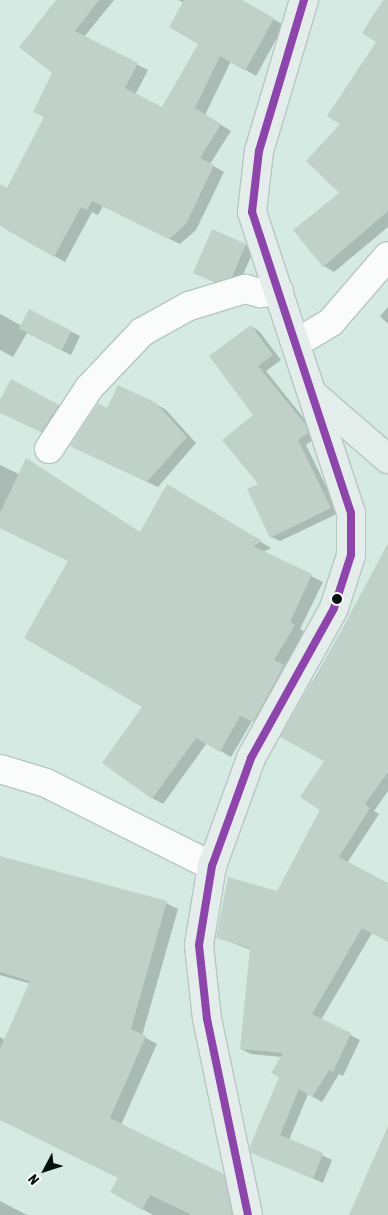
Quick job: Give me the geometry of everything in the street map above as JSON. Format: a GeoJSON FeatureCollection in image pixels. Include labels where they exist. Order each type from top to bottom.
{"type":"FeatureCollection","features":[{"type":"Feature","properties":{"kind":"main road"},"geometry":{"type":"LineString","coordinates":[[248,1215],[208,1019],[199,945],[212,866],[251,758],[334,608],[351,555],[351,513],[322,432],[314,395],[298,342],[252,212],[259,152],[297,5]]}},
{"type":"Feature","properties":{"kind":"main road"},"geometry":{"type":"LineString","coordinates":[[314,395],[388,459]]}},
{"type":"Feature","properties":{"kind":"street"},"geometry":{"type":"LineString","coordinates":[[298,342],[331,322],[388,256]]}},
{"type":"Feature","properties":{"kind":"street"},"geometry":{"type":"LineString","coordinates":[[48,448],[90,388],[142,332],[189,306],[245,289],[260,292],[280,291]]}},
{"type":"Feature","properties":{"kind":"street"},"geometry":{"type":"LineString","coordinates":[[0,769],[46,783],[212,866]]}},
{"type":"Feature","properties":{"kind":"building"},"geometry":{"type":"Polygon","coordinates":[[[56,0],[99,0],[75,31],[138,63],[125,88],[162,107],[198,44],[169,27],[184,0],[242,0],[274,18],[245,71],[220,56],[195,108],[221,124],[200,158],[214,165],[186,224],[169,239],[92,201],[87,210],[81,207],[54,257],[0,226],[0,184],[7,188],[44,117],[33,112],[52,73],[19,47],[56,0]]]}},
{"type":"Feature","properties":{"kind":"building"},"geometry":{"type":"Polygon","coordinates":[[[383,0],[388,0],[388,211],[323,267],[293,230],[339,193],[306,161],[340,124],[327,116],[376,42],[362,33],[383,0]]]}},
{"type":"Feature","properties":{"kind":"building"},"geometry":{"type":"Polygon","coordinates":[[[212,229],[246,244],[232,277],[214,282],[193,273],[212,229]]]}},
{"type":"Feature","properties":{"kind":"building"},"geometry":{"type":"Polygon","coordinates":[[[29,309],[72,331],[62,350],[19,329],[29,309]]]}},
{"type":"Feature","properties":{"kind":"building"},"geometry":{"type":"Polygon","coordinates":[[[251,325],[273,355],[258,366],[306,425],[308,433],[298,440],[331,508],[270,538],[247,489],[258,484],[222,440],[253,415],[209,356],[251,325]]]}},
{"type":"Feature","properties":{"kind":"building"},"geometry":{"type":"Polygon","coordinates":[[[11,379],[59,405],[41,432],[0,413],[0,400],[11,379]]]}},
{"type":"Feature","properties":{"kind":"building"},"geometry":{"type":"Polygon","coordinates":[[[118,385],[156,403],[187,437],[147,482],[70,446],[98,403],[107,408],[118,385]]]}},
{"type":"Feature","properties":{"kind":"building"},"geometry":{"type":"Polygon","coordinates":[[[26,458],[140,532],[167,484],[262,541],[253,546],[312,574],[290,622],[295,625],[274,660],[284,665],[253,722],[240,716],[220,752],[196,738],[152,799],[102,763],[142,707],[24,638],[68,561],[0,528],[0,513],[26,458]]]}},
{"type":"Feature","properties":{"kind":"building"},"geometry":{"type":"Polygon","coordinates":[[[388,543],[388,772],[365,804],[370,808],[339,857],[388,883],[388,942],[362,928],[312,1014],[351,1033],[333,1072],[329,1070],[312,1097],[299,1089],[280,1135],[323,1153],[313,1179],[251,1153],[250,1146],[279,1077],[271,1073],[283,1053],[240,1049],[250,948],[216,938],[228,877],[277,891],[320,810],[300,797],[324,761],[280,737],[312,681],[314,682],[388,543]]]}},
{"type":"Feature","properties":{"kind":"building"},"geometry":{"type":"Polygon","coordinates":[[[0,856],[167,901],[131,1029],[146,1036],[110,1118],[224,1174],[232,1215],[192,1215],[150,1195],[142,1210],[110,1192],[118,1178],[0,1120],[0,1049],[30,981],[0,972],[0,856]]]}},
{"type":"Feature","properties":{"kind":"building"},"geometry":{"type":"Polygon","coordinates":[[[388,1126],[388,1215],[349,1215],[388,1126]]]}},
{"type":"Feature","properties":{"kind":"transit line"},"geometry":{"type":"LineString","coordinates":[[248,1215],[207,1019],[199,945],[212,866],[251,758],[334,608],[351,555],[351,513],[252,212],[259,151],[304,0]]}}]}
